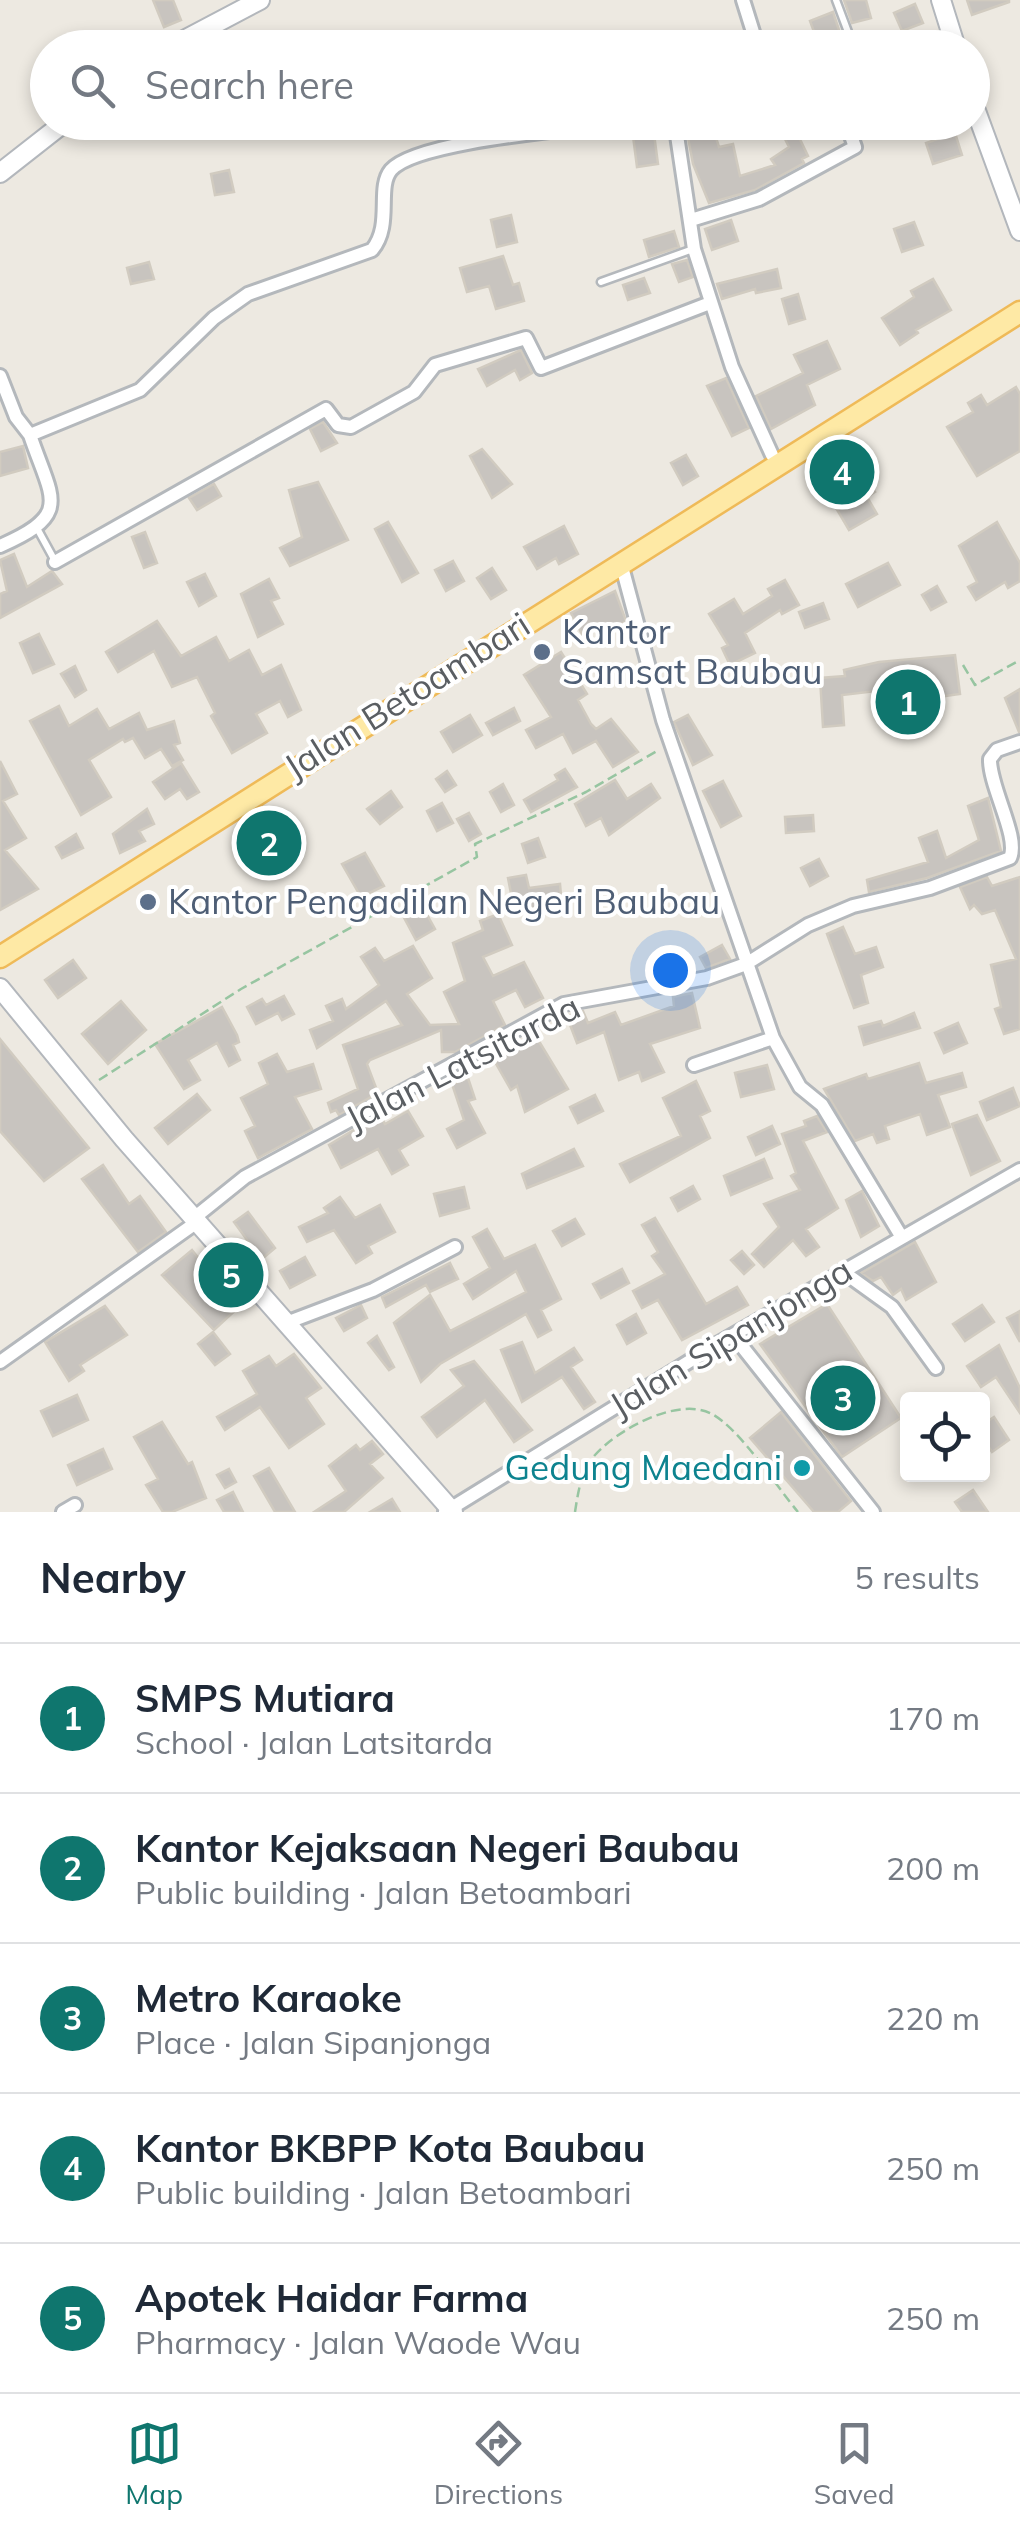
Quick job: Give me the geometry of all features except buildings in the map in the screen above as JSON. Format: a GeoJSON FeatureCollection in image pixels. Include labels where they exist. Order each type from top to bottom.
{"type":"FeatureCollection","features":[{"type":"Feature","properties":{"kind":"main road","name":"Jalan Betoambari"},"geometry":{"type":"LineString","coordinates":[[0,957],[447,664],[1020,298]]}},
{"type":"Feature","properties":{"kind":"main road","name":"Jalan Betoambari"},"geometry":{"type":"LineString","coordinates":[[0,942],[447,664],[621,562],[1020,312]]}},
{"type":"Feature","properties":{"kind":"street"},"geometry":{"type":"LineString","coordinates":[[203,30],[260,0]]}},
{"type":"Feature","properties":{"kind":"street"},"geometry":{"type":"LineString","coordinates":[[742,0],[752,30]]}},
{"type":"Feature","properties":{"kind":"street"},"geometry":{"type":"LineString","coordinates":[[941,0],[950,30]]}},
{"type":"Feature","properties":{"kind":"street"},"geometry":{"type":"LineString","coordinates":[[0,173],[42,140]]}},
{"type":"Feature","properties":{"kind":"street"},"geometry":{"type":"LineString","coordinates":[[30,435],[140,390],[214,318],[248,294],[372,250],[385,222],[387,177],[393,167],[416,154],[507,140]]}},
{"type":"Feature","properties":{"kind":"street"},"geometry":{"type":"LineString","coordinates":[[678,140],[694,249],[710,303],[732,367],[772,455]]}},
{"type":"Feature","properties":{"kind":"street"},"geometry":{"type":"LineString","coordinates":[[691,220],[759,200],[855,146],[853,140]]}},
{"type":"Feature","properties":{"kind":"street"},"geometry":{"type":"LineString","coordinates":[[987,140],[1020,231]]}},
{"type":"Feature","properties":{"kind":"street"},"geometry":{"type":"LineString","coordinates":[[55,562],[326,409],[338,425],[351,426],[414,392],[435,366],[526,338],[541,368],[710,303]]}},
{"type":"Feature","properties":{"kind":"street"},"geometry":{"type":"LineString","coordinates":[[0,376],[16,417],[30,435],[51,500],[46,520],[38,530],[0,546]]}},
{"type":"Feature","properties":{"kind":"street"},"geometry":{"type":"LineString","coordinates":[[621,562],[671,743],[773,1038],[800,1087],[822,1105],[901,1236]]}},
{"type":"Feature","properties":{"kind":"street","name":"Jalan Latsitarda"},"geometry":{"type":"LineString","coordinates":[[0,1362],[195,1220],[245,1176],[564,1004],[707,978],[746,964],[808,925],[852,906],[930,888],[1010,858],[1014,838],[990,760],[997,750],[1020,742]]}},
{"type":"Feature","properties":{"kind":"street"},"geometry":{"type":"LineString","coordinates":[[0,988],[195,1220],[449,1511]]}},
{"type":"Feature","properties":{"kind":"street"},"geometry":{"type":"LineString","coordinates":[[694,1066],[773,1038]]}},
{"type":"Feature","properties":{"kind":"street","name":"Jalan Sipanjonga"},"geometry":{"type":"LineString","coordinates":[[449,1511],[734,1335],[1020,1170]]}},
{"type":"Feature","properties":{"kind":"street"},"geometry":{"type":"LineString","coordinates":[[286,1323],[373,1290],[455,1247]]}},
{"type":"Feature","properties":{"kind":"street"},"geometry":{"type":"LineString","coordinates":[[842,1271],[892,1308],[936,1368]]}},
{"type":"Feature","properties":{"kind":"street"},"geometry":{"type":"LineString","coordinates":[[734,1335],[873,1512]]}},
{"type":"Feature","properties":{"kind":"lane"},"geometry":{"type":"LineString","coordinates":[[836,0],[847,30]]}},
{"type":"Feature","properties":{"kind":"lane"},"geometry":{"type":"LineString","coordinates":[[601,282],[694,249]]}},
{"type":"Feature","properties":{"kind":"lane"},"geometry":{"type":"LineString","coordinates":[[38,530],[55,562]]}},
{"type":"Feature","properties":{"kind":"path"},"geometry":{"type":"LineString","coordinates":[[963,665],[976,685],[1020,660]]}},
{"type":"Feature","properties":{"kind":"path"},"geometry":{"type":"LineString","coordinates":[[86,1090],[241,989],[477,857],[475,844],[586,792],[671,743]]}},
{"type":"Feature","properties":{"kind":"path"},"geometry":{"type":"LineString","coordinates":[[575,1512],[578,1487],[595,1455],[629,1430],[662,1414],[692,1407],[714,1414],[798,1512]]}},
{"type":"Feature","properties":{"kind":"place","name":"Kantor BKBPP Kota Baubau"},"geometry":{"type":"Point","coordinates":[842,472]}},
{"type":"Feature","properties":{"kind":"place","name":"Kantor Samsat Baubau"},"geometry":{"type":"Point","coordinates":[542,652]}},
{"type":"Feature","properties":{"kind":"place","name":"SMPS Mutiara"},"geometry":{"type":"Point","coordinates":[908,702]}},
{"type":"Feature","properties":{"kind":"place","name":"Kantor Kejaksaan Negeri Baubau"},"geometry":{"type":"Point","coordinates":[269,843]}},
{"type":"Feature","properties":{"kind":"place","name":"Kantor Pengadilan Negeri Baubau"},"geometry":{"type":"Point","coordinates":[148,902]}},
{"type":"Feature","properties":{"kind":"place","name":"Apotek Haidar Farma"},"geometry":{"type":"Point","coordinates":[231,1275]}},
{"type":"Feature","properties":{"kind":"place","name":"Metro Karaoke"},"geometry":{"type":"Point","coordinates":[843,1398]}},
{"type":"Feature","properties":{"kind":"place","name":"Gedung Maedani"},"geometry":{"type":"Point","coordinates":[802,1468]}}]}
